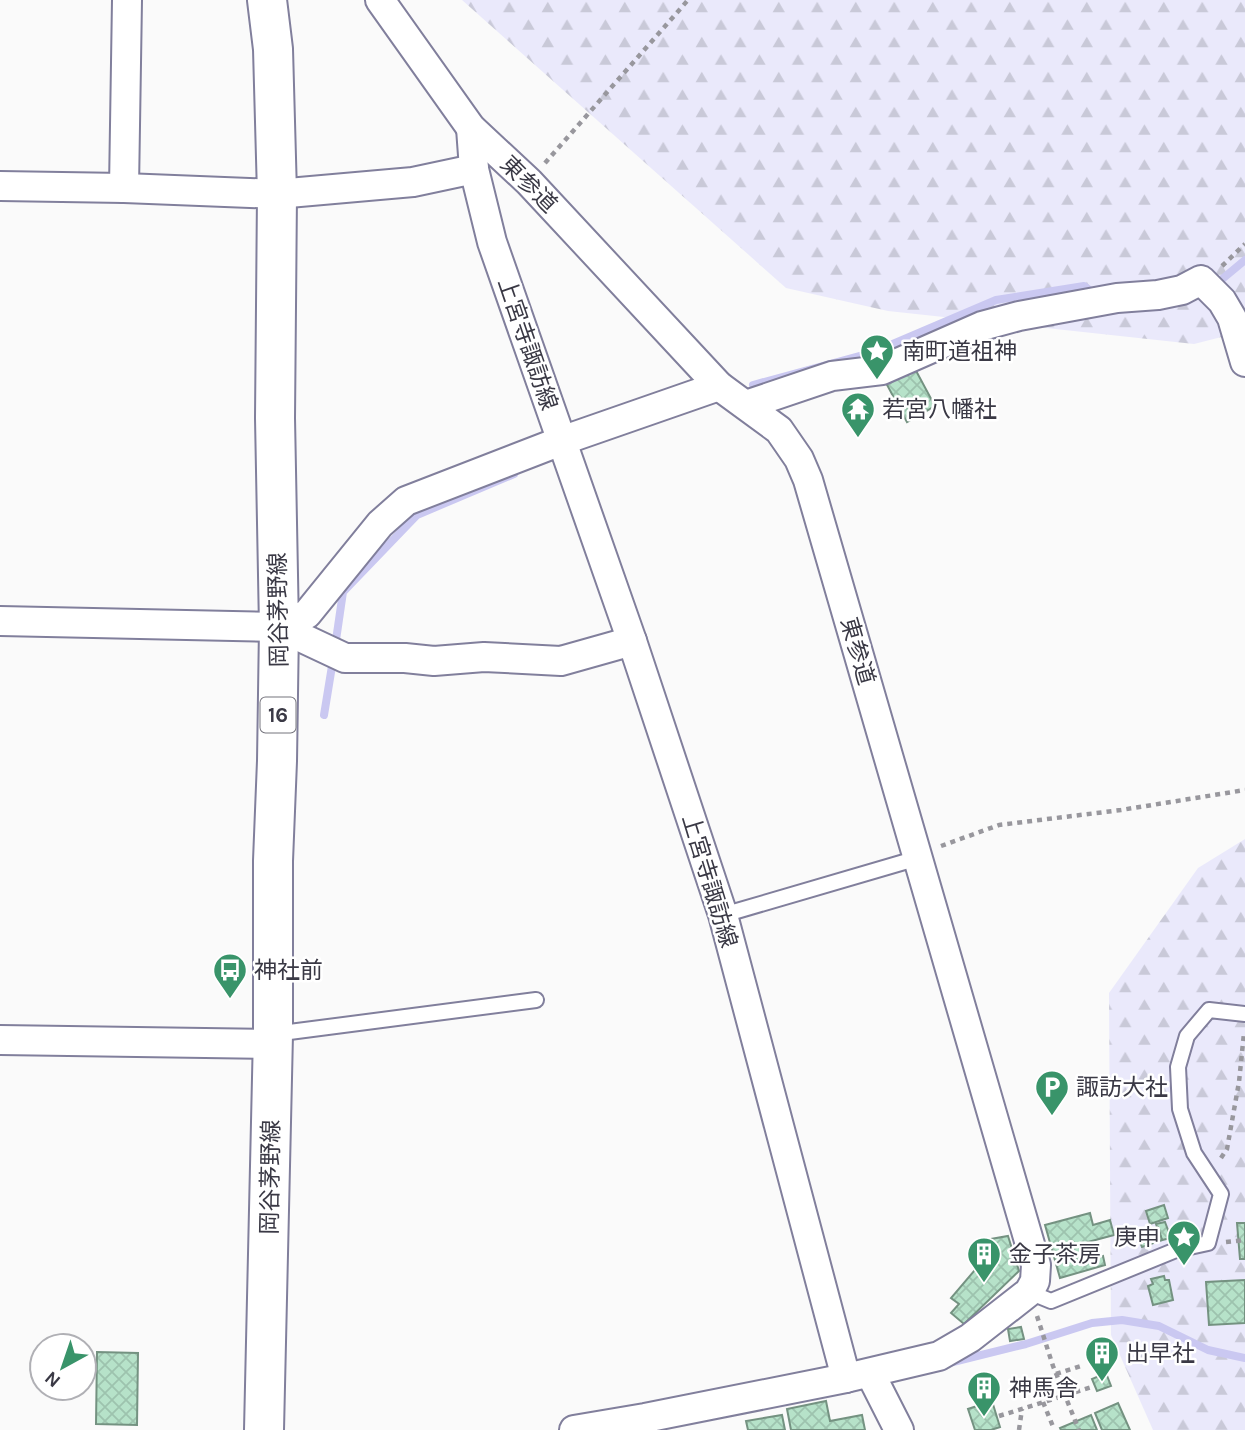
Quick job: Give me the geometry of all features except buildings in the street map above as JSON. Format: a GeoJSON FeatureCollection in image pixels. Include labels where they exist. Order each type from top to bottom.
{"type":"FeatureCollection","features":[{"type":"Feature","properties":{"kind":"main road","name":"岡谷茅野線"},"geometry":{"type":"LineString","coordinates":[[264,1430],[279,627],[275,418],[277,194],[273,49],[267,0]]}},
{"type":"Feature","properties":{"kind":"street"},"geometry":{"type":"LineString","coordinates":[[124,188],[127,0]]}},
{"type":"Feature","properties":{"kind":"street","name":"東参道"},"geometry":{"type":"LineString","coordinates":[[380,0],[471,128],[529,182],[719,386],[779,430],[799,459],[808,480],[1036,1265],[1035,1281],[1029,1292]]}},
{"type":"Feature","properties":{"kind":"street","name":"上宮寺諏訪線"},"geometry":{"type":"LineString","coordinates":[[471,128],[474,169],[492,242],[632,640],[723,915],[858,1376],[899,1430]]}},
{"type":"Feature","properties":{"kind":"street"},"geometry":{"type":"LineString","coordinates":[[0,186],[277,194],[413,182],[474,169]]}},
{"type":"Feature","properties":{"kind":"street"},"geometry":{"type":"LineString","coordinates":[[746,405],[832,376],[882,370],[982,326],[1019,316],[1117,298],[1182,290],[1201,280],[1223,301],[1232,318],[1245,362]]}},
{"type":"Feature","properties":{"kind":"street"},"geometry":{"type":"LineString","coordinates":[[279,627],[307,614],[380,524],[406,501],[561,441],[719,386]]}},
{"type":"Feature","properties":{"kind":"street"},"geometry":{"type":"LineString","coordinates":[[0,621],[279,627],[345,658],[434,661],[484,657],[561,661],[632,640]]}},
{"type":"Feature","properties":{"kind":"street"},"geometry":{"type":"LineString","coordinates":[[0,1040],[273,1039]]}},
{"type":"Feature","properties":{"kind":"street"},"geometry":{"type":"LineString","coordinates":[[575,1430],[858,1376],[939,1356],[970,1338],[1029,1292]]}},
{"type":"Feature","properties":{"kind":"lane"},"geometry":{"type":"LineString","coordinates":[[723,915],[918,858]]}},
{"type":"Feature","properties":{"kind":"lane"},"geometry":{"type":"LineString","coordinates":[[273,1039],[536,1000]]}},
{"type":"Feature","properties":{"kind":"lane"},"geometry":{"type":"LineString","coordinates":[[1029,1292],[1051,1301],[1176,1250],[1208,1243],[1221,1194],[1194,1153],[1180,1109],[1178,1067],[1186,1035],[1209,1010],[1245,1014]]}},
{"type":"Feature","properties":{"kind":"path"},"geometry":{"type":"LineString","coordinates":[[529,182],[688,0]]}},
{"type":"Feature","properties":{"kind":"path"},"geometry":{"type":"LineString","coordinates":[[918,858],[952,841],[999,825],[1121,810],[1219,792],[1245,790]]}},
{"type":"Feature","properties":{"kind":"path"},"geometry":{"type":"LineString","coordinates":[[1209,1175],[1227,1149],[1239,1083],[1244,1031]]}},
{"type":"Feature","properties":{"kind":"path"},"geometry":{"type":"LineString","coordinates":[[1039,1319],[1056,1374],[1079,1430]]}},
{"type":"Feature","properties":{"kind":"path"},"geometry":{"type":"LineString","coordinates":[[1056,1374],[1081,1366]]}},
{"type":"Feature","properties":{"kind":"path"},"geometry":{"type":"LineString","coordinates":[[999,1416],[1092,1387]]}},
{"type":"Feature","properties":{"kind":"path"},"geometry":{"type":"LineString","coordinates":[[1043,1402],[1054,1429]]}},
{"type":"Feature","properties":{"kind":"path"},"geometry":{"type":"LineString","coordinates":[[1019,1430],[1022,1409]]}},
{"type":"Feature","properties":{"kind":"green space"},"geometry":{"type":"Polygon","coordinates":[[[462,0],[1245,0],[1245,331],[1194,344],[888,311],[786,288],[462,0]]]}},
{"type":"Feature","properties":{"kind":"green space"},"geometry":{"type":"Polygon","coordinates":[[[1245,839],[1245,1430],[1153,1430],[1111,1335],[1109,993],[1198,868],[1245,839]]]}},
{"type":"Feature","properties":{"kind":"waterway"},"geometry":{"type":"LineString","coordinates":[[1215,285],[1245,260]]}},
{"type":"Feature","properties":{"kind":"waterway"},"geometry":{"type":"LineString","coordinates":[[753,385],[874,352],[996,300],[1084,286],[1096,295]]}},
{"type":"Feature","properties":{"kind":"waterway"},"geometry":{"type":"LineString","coordinates":[[335,647],[343,592],[417,515],[514,474]]}},
{"type":"Feature","properties":{"kind":"waterway"},"geometry":{"type":"LineString","coordinates":[[324,715],[333,660]]}},
{"type":"Feature","properties":{"kind":"waterway"},"geometry":{"type":"LineString","coordinates":[[949,1363],[1026,1344],[1092,1323],[1122,1320],[1159,1326],[1208,1350],[1245,1358]]}},
{"type":"Feature","properties":{"kind":"place","name":"南町道祖神"},"geometry":{"type":"Point","coordinates":[877,381]}},
{"type":"Feature","properties":{"kind":"place","name":"若宮八幡社"},"geometry":{"type":"Point","coordinates":[858,439]}},
{"type":"Feature","properties":{"kind":"place","name":"神社前"},"geometry":{"type":"Point","coordinates":[230,1000]}},
{"type":"Feature","properties":{"kind":"place","name":"諏訪大社"},"geometry":{"type":"Point","coordinates":[1052,1117]}},
{"type":"Feature","properties":{"kind":"place","name":"庚申"},"geometry":{"type":"Point","coordinates":[1184,1267]}},
{"type":"Feature","properties":{"kind":"place","name":"金子茶房"},"geometry":{"type":"Point","coordinates":[984,1284]}},
{"type":"Feature","properties":{"kind":"place","name":"出早社"},"geometry":{"type":"Point","coordinates":[1102,1383]}},
{"type":"Feature","properties":{"kind":"place","name":"神馬舎"},"geometry":{"type":"Point","coordinates":[984,1418]}}]}
